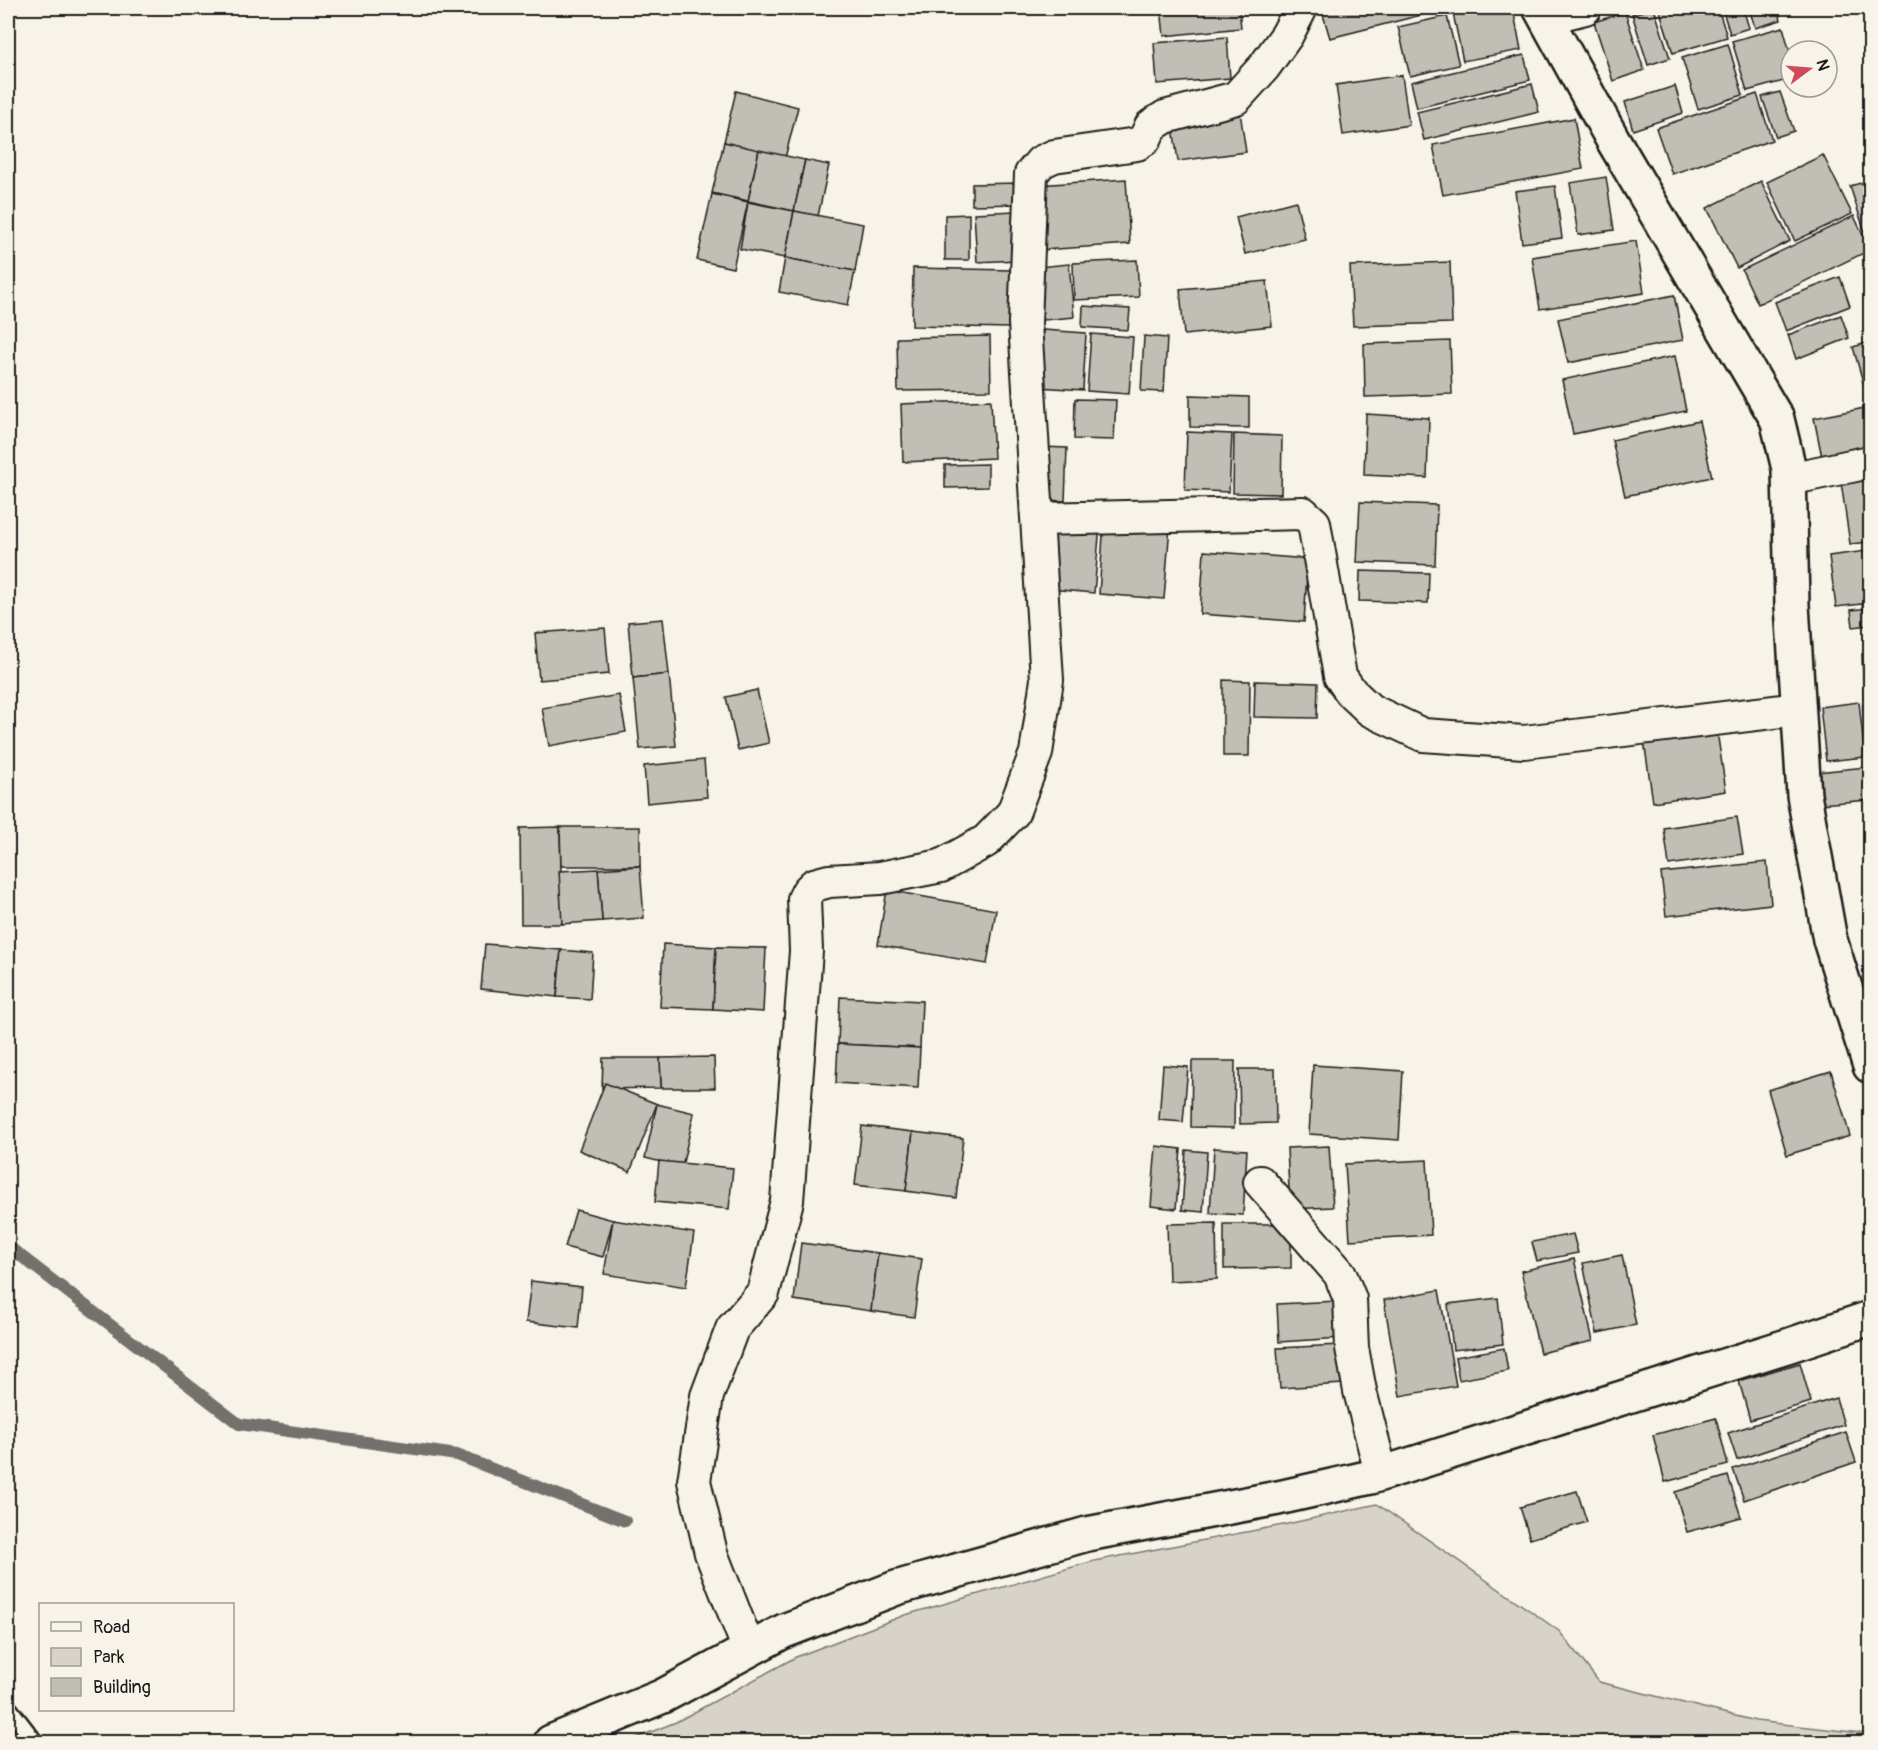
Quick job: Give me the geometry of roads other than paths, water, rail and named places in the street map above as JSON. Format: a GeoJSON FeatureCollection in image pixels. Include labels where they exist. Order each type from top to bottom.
{"type":"FeatureCollection","features":[{"type":"Feature","properties":{"kind":"street"},"geometry":{"type":"LineString","coordinates":[[749,1650],[711,1553],[694,1481],[706,1396],[732,1329],[763,1293],[787,1201],[806,951],[804,899],[814,885],[829,881],[880,878],[941,866],[986,841],[1013,813],[1036,753],[1047,680],[1025,323],[1031,174],[1041,162],[1054,156],[1137,144],[1145,139],[1151,126],[1165,117],[1236,98],[1264,68],[1287,35],[1301,8]]}},
{"type":"Feature","properties":{"kind":"street"},"geometry":{"type":"LineString","coordinates":[[1585,8],[1543,13],[1613,140],[1777,419],[1789,470],[1792,605],[1804,795],[1830,940],[1870,1066]]}},
{"type":"Feature","properties":{"kind":"street"},"geometry":{"type":"LineString","coordinates":[[1789,478],[1870,462]]}},
{"type":"Feature","properties":{"kind":"street"},"geometry":{"type":"LineString","coordinates":[[1038,519],[1303,513],[1314,523],[1340,676],[1351,692],[1370,710],[1423,735],[1524,742],[1798,709]]}},
{"type":"Feature","properties":{"kind":"street"},"geometry":{"type":"LineString","coordinates":[[1260,1182],[1340,1274],[1350,1299],[1359,1391],[1381,1473]]}},
{"type":"Feature","properties":{"kind":"street"},"geometry":{"type":"LineString","coordinates":[[551,1743],[663,1696],[784,1631],[896,1588],[1087,1533],[1278,1498],[1381,1473],[1870,1318]]}},
{"type":"Feature","properties":{"kind":"lane"},"geometry":{"type":"LineString","coordinates":[[8,1707],[35,1743]]}},
{"type":"Feature","properties":{"kind":"waterway"},"geometry":{"type":"LineString","coordinates":[[8,1246],[239,1424],[457,1455],[625,1521]]}}]}
